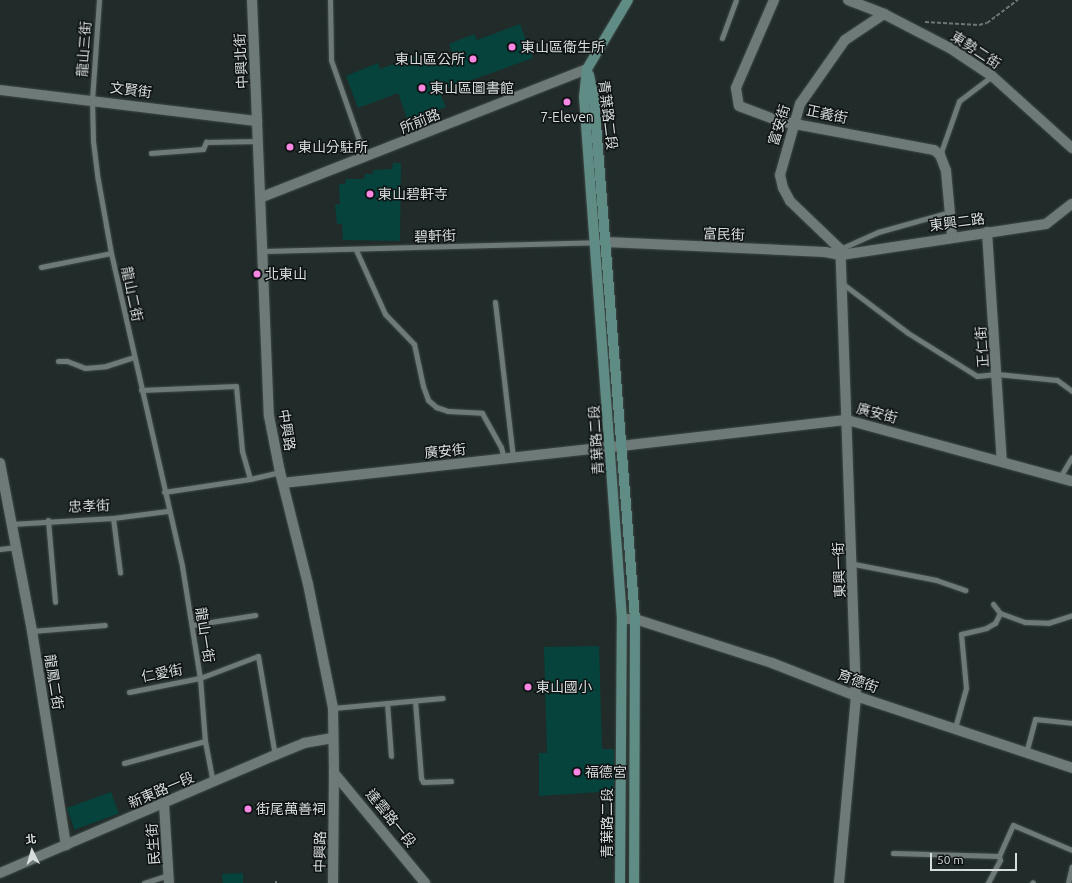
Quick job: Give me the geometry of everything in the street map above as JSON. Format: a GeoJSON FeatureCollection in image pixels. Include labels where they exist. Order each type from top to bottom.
{"type":"FeatureCollection","features":[{"type":"Feature","properties":{"kind":"main road"},"geometry":{"type":"LineString","coordinates":[[588,69],[628,0]]}},
{"type":"Feature","properties":{"kind":"main road","name":"青葉路二段"},"geometry":{"type":"LineString","coordinates":[[588,69],[594,98],[635,619],[634,883]]}},
{"type":"Feature","properties":{"kind":"main road","name":"青葉路二段"},"geometry":{"type":"LineString","coordinates":[[588,69],[584,97],[622,619],[620,883]]}},
{"type":"Feature","properties":{"kind":"street","name":"中興北街"},"geometry":{"type":"LineString","coordinates":[[252,0],[258,121]]}},
{"type":"Feature","properties":{"kind":"street","name":"正義街"},"geometry":{"type":"LineString","coordinates":[[774,0],[736,88],[736,99],[739,106],[779,121],[796,122],[934,150],[940,155]]}},
{"type":"Feature","properties":{"kind":"street","name":"東勢二街"},"geometry":{"type":"LineString","coordinates":[[848,0],[884,14],[950,48],[992,76],[1072,148]]}},
{"type":"Feature","properties":{"kind":"street","name":"富安街"},"geometry":{"type":"LineString","coordinates":[[841,252],[804,216],[783,188],[782,166],[789,137],[796,122],[800,104],[845,40],[884,14]]}},
{"type":"Feature","properties":{"kind":"street","name":"所前路"},"geometry":{"type":"LineString","coordinates":[[262,197],[365,158],[588,69]]}},
{"type":"Feature","properties":{"kind":"street","name":"文賢街"},"geometry":{"type":"LineString","coordinates":[[0,90],[92,99],[258,121]]}},
{"type":"Feature","properties":{"kind":"street","name":"中興路"},"geometry":{"type":"LineString","coordinates":[[258,121],[264,251],[266,375],[269,416],[280,472],[308,584],[333,708],[333,883]]}},
{"type":"Feature","properties":{"kind":"street"},"geometry":{"type":"LineString","coordinates":[[940,155],[946,171],[951,212],[952,236]]}},
{"type":"Feature","properties":{"kind":"street","name":"東興二路"},"geometry":{"type":"LineString","coordinates":[[841,252],[1046,224],[1072,204]]}},
{"type":"Feature","properties":{"kind":"street","name":"正仁街"},"geometry":{"type":"LineString","coordinates":[[988,232],[1002,461]]}},
{"type":"Feature","properties":{"kind":"street","name":"富民街"},"geometry":{"type":"LineString","coordinates":[[606,242],[841,252]]}},
{"type":"Feature","properties":{"kind":"street","name":"東興一街"},"geometry":{"type":"LineString","coordinates":[[839,883],[856,696],[854,564],[841,252]]}},
{"type":"Feature","properties":{"kind":"street","name":"廣安街"},"geometry":{"type":"LineString","coordinates":[[283,483],[847,420],[1072,481]]}},
{"type":"Feature","properties":{"kind":"street","name":"龍鳳二街"},"geometry":{"type":"LineString","coordinates":[[0,463],[32,631],[66,845]]}},
{"type":"Feature","properties":{"kind":"street","name":"育德街"},"geometry":{"type":"LineString","coordinates":[[622,619],[635,619],[772,664],[856,696],[1072,768]]}},
{"type":"Feature","properties":{"kind":"street","name":"新東路一段"},"geometry":{"type":"LineString","coordinates":[[0,873],[213,784],[304,743],[333,738]]}},
{"type":"Feature","properties":{"kind":"street","name":"達雲路一段"},"geometry":{"type":"LineString","coordinates":[[334,773],[360,801],[425,883]]}},
{"type":"Feature","properties":{"kind":"street","name":"民生街"},"geometry":{"type":"LineString","coordinates":[[164,804],[169,879]]}},
{"type":"Feature","properties":{"kind":"lane","name":"龍山三街"},"geometry":{"type":"LineString","coordinates":[[92,99],[99,35],[99,0]]}},
{"type":"Feature","properties":{"kind":"lane"},"geometry":{"type":"LineString","coordinates":[[330,0],[331,60],[365,158]]}},
{"type":"Feature","properties":{"kind":"lane"},"geometry":{"type":"LineString","coordinates":[[722,38],[736,0]]}},
{"type":"Feature","properties":{"kind":"lane"},"geometry":{"type":"LineString","coordinates":[[940,155],[959,101],[992,76]]}},
{"type":"Feature","properties":{"kind":"lane","name":"龍山二街"},"geometry":{"type":"LineString","coordinates":[[92,99],[92,142],[111,253],[164,492]]}},
{"type":"Feature","properties":{"kind":"lane"},"geometry":{"type":"LineString","coordinates":[[151,153],[203,149],[206,142],[258,141]]}},
{"type":"Feature","properties":{"kind":"lane"},"geometry":{"type":"LineString","coordinates":[[841,252],[878,232],[951,212]]}},
{"type":"Feature","properties":{"kind":"lane","name":"碧軒街"},"geometry":{"type":"LineString","coordinates":[[264,251],[356,250],[606,242]]}},
{"type":"Feature","properties":{"kind":"lane"},"geometry":{"type":"LineString","coordinates":[[356,250],[385,314],[414,344],[423,386],[428,400],[436,407],[448,411],[482,413],[500,447],[508,458]]}},
{"type":"Feature","properties":{"kind":"lane"},"geometry":{"type":"LineString","coordinates":[[41,267],[111,253]]}},
{"type":"Feature","properties":{"kind":"lane"},"geometry":{"type":"LineString","coordinates":[[843,284],[908,333],[977,376],[997,374],[1057,380],[1072,390]]}},
{"type":"Feature","properties":{"kind":"lane"},"geometry":{"type":"LineString","coordinates":[[495,302],[508,458]]}},
{"type":"Feature","properties":{"kind":"lane"},"geometry":{"type":"LineString","coordinates":[[58,361],[67,361],[85,368],[106,366],[134,357]]}},
{"type":"Feature","properties":{"kind":"lane"},"geometry":{"type":"LineString","coordinates":[[141,390],[236,386],[242,451],[250,479]]}},
{"type":"Feature","properties":{"kind":"lane"},"geometry":{"type":"LineString","coordinates":[[1060,477],[1072,457]]}},
{"type":"Feature","properties":{"kind":"lane"},"geometry":{"type":"LineString","coordinates":[[164,492],[250,479],[280,472]]}},
{"type":"Feature","properties":{"kind":"lane","name":"龍山一街"},"geometry":{"type":"LineString","coordinates":[[164,492],[182,566],[192,625],[200,678],[205,741],[213,784]]}},
{"type":"Feature","properties":{"kind":"lane","name":"忠孝街"},"geometry":{"type":"LineString","coordinates":[[11,524],[48,520],[113,518],[168,511]]}},
{"type":"Feature","properties":{"kind":"lane"},"geometry":{"type":"LineString","coordinates":[[113,518],[120,573]]}},
{"type":"Feature","properties":{"kind":"lane"},"geometry":{"type":"LineString","coordinates":[[48,520],[55,602]]}},
{"type":"Feature","properties":{"kind":"lane"},"geometry":{"type":"LineString","coordinates":[[0,549],[17,547]]}},
{"type":"Feature","properties":{"kind":"lane"},"geometry":{"type":"LineString","coordinates":[[854,564],[936,580],[965,590]]}},
{"type":"Feature","properties":{"kind":"lane"},"geometry":{"type":"LineString","coordinates":[[993,604],[1000,613],[1025,622],[1048,623],[1072,616]]}},
{"type":"Feature","properties":{"kind":"lane"},"geometry":{"type":"LineString","coordinates":[[955,728],[966,688],[961,634],[986,628],[995,623],[1000,613]]}},
{"type":"Feature","properties":{"kind":"lane"},"geometry":{"type":"LineString","coordinates":[[192,625],[255,615]]}},
{"type":"Feature","properties":{"kind":"lane"},"geometry":{"type":"LineString","coordinates":[[32,631],[105,626]]}},
{"type":"Feature","properties":{"kind":"lane","name":"仁愛街"},"geometry":{"type":"LineString","coordinates":[[129,692],[200,678],[258,656],[275,755]]}},
{"type":"Feature","properties":{"kind":"lane"},"geometry":{"type":"LineString","coordinates":[[333,708],[442,698]]}},
{"type":"Feature","properties":{"kind":"lane"},"geometry":{"type":"LineString","coordinates":[[415,701],[421,778],[423,782],[451,781]]}},
{"type":"Feature","properties":{"kind":"lane"},"geometry":{"type":"LineString","coordinates":[[387,703],[391,756]]}},
{"type":"Feature","properties":{"kind":"lane"},"geometry":{"type":"LineString","coordinates":[[1026,753],[1035,719],[1072,723]]}},
{"type":"Feature","properties":{"kind":"lane"},"geometry":{"type":"LineString","coordinates":[[124,763],[205,741]]}},
{"type":"Feature","properties":{"kind":"lane"},"geometry":{"type":"LineString","coordinates":[[988,883],[1000,860],[999,856],[1013,825],[1072,850]]}},
{"type":"Feature","properties":{"kind":"lane"},"geometry":{"type":"LineString","coordinates":[[893,853],[999,856]]}},
{"type":"Feature","properties":{"kind":"lane"},"geometry":{"type":"LineString","coordinates":[[1068,883],[1072,866]]}},
{"type":"Feature","properties":{"kind":"lane"},"geometry":{"type":"LineString","coordinates":[[144,883],[169,879]]}},
{"type":"Feature","properties":{"kind":"path"},"geometry":{"type":"LineString","coordinates":[[908,26],[924,22],[979,25],[987,23],[1018,0]]}},
{"type":"Feature","properties":{"kind":"building"},"geometry":{"type":"Polygon","coordinates":[[[520,24],[533,58],[444,90],[440,93],[446,107],[408,121],[398,93],[358,108],[346,76],[378,63],[380,69],[423,53],[428,67],[454,57],[449,44],[474,34],[477,40],[520,24]]]}},
{"type":"Feature","properties":{"kind":"building","name":"東山碧軒寺"},"geometry":{"type":"Polygon","coordinates":[[[393,163],[401,163],[400,241],[343,240],[342,224],[337,224],[335,205],[340,204],[339,184],[345,184],[346,179],[364,179],[365,174],[373,174],[373,170],[392,169],[393,163]]]}},
{"type":"Feature","properties":{"kind":"building"},"geometry":{"type":"Polygon","coordinates":[[[599,646],[602,749],[614,749],[614,791],[539,796],[539,753],[547,753],[544,647],[599,646]]]}},
{"type":"Feature","properties":{"kind":"building"},"geometry":{"type":"Polygon","coordinates":[[[111,792],[119,814],[75,830],[67,808],[111,792]]]}},
{"type":"Feature","properties":{"kind":"building"},"geometry":{"type":"Polygon","coordinates":[[[243,873],[243,883],[223,883],[222,874],[243,873]]]}},
{"type":"Feature","properties":{"kind":"place","name":"東山區衛生所"},"geometry":{"type":"Point","coordinates":[512,47]}},
{"type":"Feature","properties":{"kind":"place","name":"東山區公所"},"geometry":{"type":"Point","coordinates":[473,59]}},
{"type":"Feature","properties":{"kind":"place","name":"東山區圖書館"},"geometry":{"type":"Point","coordinates":[422,88]}},
{"type":"Feature","properties":{"kind":"place","name":"7-Eleven"},"geometry":{"type":"Point","coordinates":[567,102]}},
{"type":"Feature","properties":{"kind":"place","name":"東山分駐所"},"geometry":{"type":"Point","coordinates":[290,147]}},
{"type":"Feature","properties":{"kind":"place","name":"東山碧軒寺"},"geometry":{"type":"Point","coordinates":[370,194]}},
{"type":"Feature","properties":{"kind":"place","name":"北東山"},"geometry":{"type":"Point","coordinates":[257,274]}},
{"type":"Feature","properties":{"kind":"place","name":"東山國小"},"geometry":{"type":"Point","coordinates":[528,687]}},
{"type":"Feature","properties":{"kind":"place","name":"福德宮"},"geometry":{"type":"Point","coordinates":[577,772]}},
{"type":"Feature","properties":{"kind":"place","name":"街尾萬善祠"},"geometry":{"type":"Point","coordinates":[248,809]}}]}
